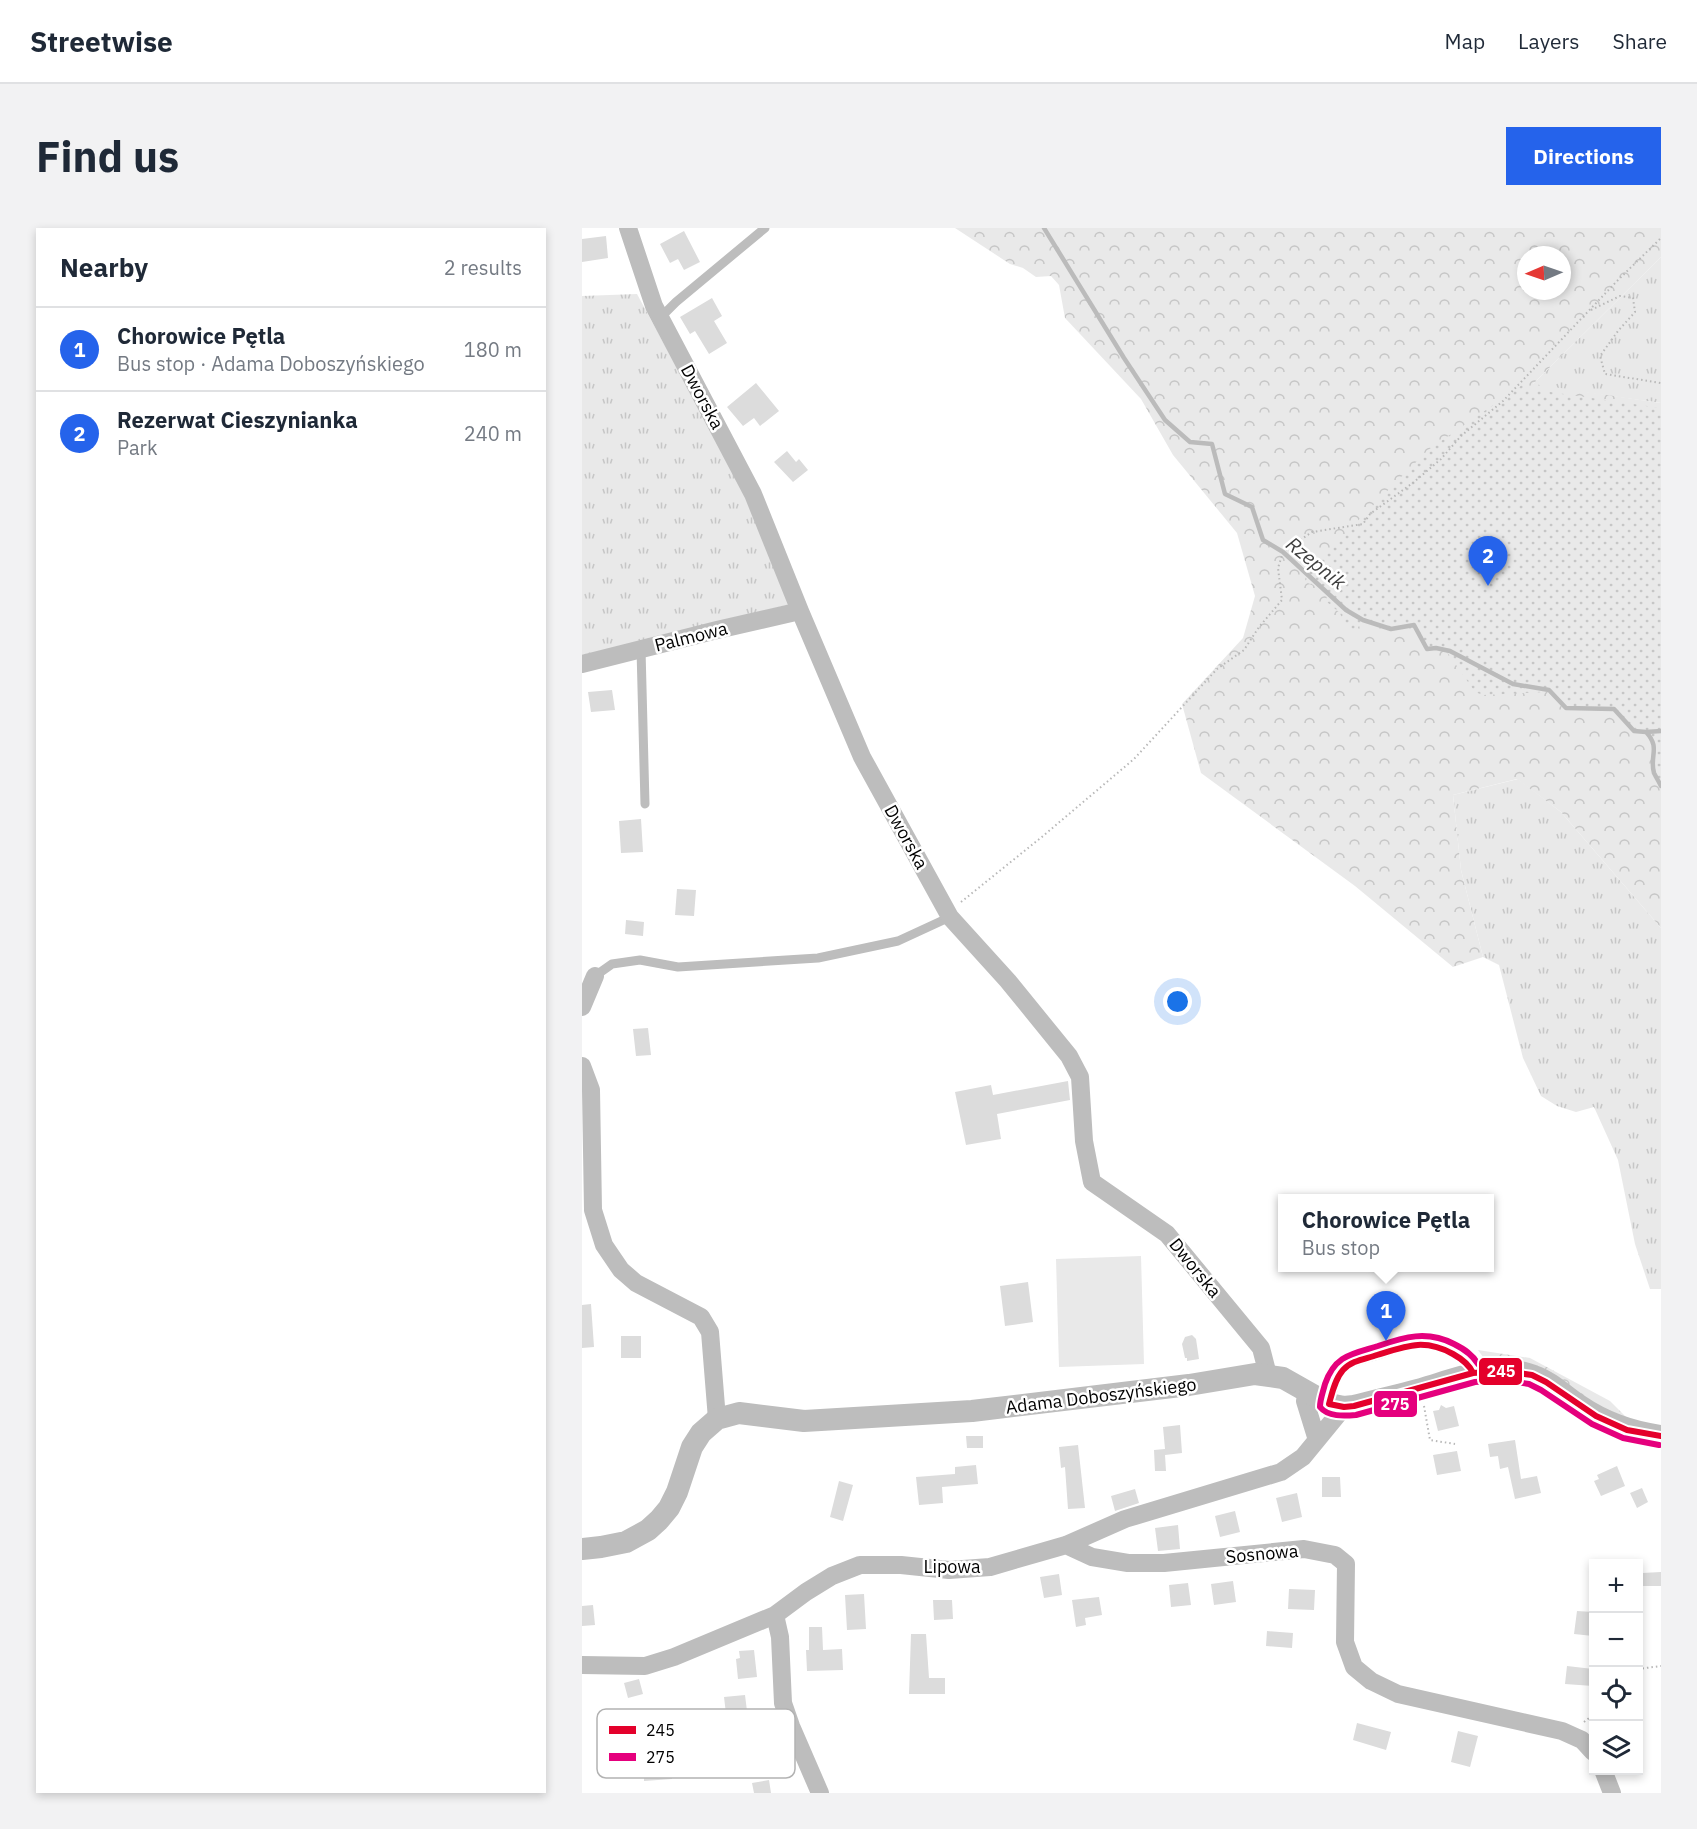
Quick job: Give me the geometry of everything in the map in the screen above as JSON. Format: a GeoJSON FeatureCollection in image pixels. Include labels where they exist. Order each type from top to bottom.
{"type":"FeatureCollection","features":[{"type":"Feature","properties":{"kind":"street","name":"Dworska"},"geometry":{"type":"LineString","coordinates":[[628,228],[654,306],[753,494],[862,757],[949,915],[1008,981],[1069,1056],[1080,1077],[1084,1141],[1092,1182],[1167,1234],[1261,1348],[1268,1375]]}},
{"type":"Feature","properties":{"kind":"street","name":"Palmowa"},"geometry":{"type":"LineString","coordinates":[[582,664],[800,611]]}},
{"type":"Feature","properties":{"kind":"street"},"geometry":{"type":"LineString","coordinates":[[582,1007],[595,976]]}},
{"type":"Feature","properties":{"kind":"street"},"geometry":{"type":"LineString","coordinates":[[582,1066],[591,1090],[593,1210],[604,1245],[621,1270],[636,1283],[701,1317],[711,1332],[717,1419],[700,1432],[677,1492],[669,1508],[659,1520],[648,1530],[626,1542],[582,1549]]}},
{"type":"Feature","properties":{"kind":"street"},"geometry":{"type":"LineString","coordinates":[[1337,1405],[1354,1406],[1473,1373],[1504,1371],[1532,1375],[1596,1416],[1627,1430],[1661,1436]]}},
{"type":"Feature","properties":{"kind":"street","name":"Adama Doboszyńskiego"},"geometry":{"type":"LineString","coordinates":[[717,1419],[739,1413],[804,1420],[972,1411],[1157,1389],[1255,1374],[1282,1378],[1337,1405]]}},
{"type":"Feature","properties":{"kind":"street"},"geometry":{"type":"LineString","coordinates":[[1309,1393],[1305,1401],[1317,1440]]}},
{"type":"Feature","properties":{"kind":"street","name":"Lipowa"},"geometry":{"type":"LineString","coordinates":[[582,1665],[645,1666],[674,1657],[775,1615],[832,1576],[860,1565],[901,1565],[949,1570],[990,1567],[1065,1545],[1125,1519],[1281,1472],[1303,1457],[1317,1440],[1337,1405]]}},
{"type":"Feature","properties":{"kind":"street","name":"Sosnowa"},"geometry":{"type":"LineString","coordinates":[[1065,1545],[1092,1557],[1128,1563],[1164,1563],[1304,1549],[1335,1555],[1346,1564],[1345,1642],[1354,1667],[1371,1681],[1398,1694],[1562,1731],[1582,1740],[1589,1748]]}},
{"type":"Feature","properties":{"kind":"street"},"geometry":{"type":"LineString","coordinates":[[775,1615],[780,1637],[785,1709]]}},
{"type":"Feature","properties":{"kind":"street"},"geometry":{"type":"LineString","coordinates":[[795,1735],[820,1793]]}},
{"type":"Feature","properties":{"kind":"street"},"geometry":{"type":"LineString","coordinates":[[1605,1775],[1612,1793]]}},
{"type":"Feature","properties":{"kind":"lane"},"geometry":{"type":"LineString","coordinates":[[660,318],[765,228]]}},
{"type":"Feature","properties":{"kind":"lane"},"geometry":{"type":"LineString","coordinates":[[641,649],[645,804]]}},
{"type":"Feature","properties":{"kind":"lane"},"geometry":{"type":"LineString","coordinates":[[595,976],[612,964],[640,960],[678,967],[818,958],[898,941],[949,915]]}},
{"type":"Feature","properties":{"kind":"lane"},"geometry":{"type":"LineString","coordinates":[[1337,1405],[1340,1375],[1346,1367],[1413,1345],[1434,1344],[1447,1350],[1462,1358],[1473,1373]]}},
{"type":"Feature","properties":{"kind":"path"},"geometry":{"type":"LineString","coordinates":[[949,915],[1134,759],[1217,669],[1244,650],[1259,627],[1282,600],[1278,568],[1283,552],[1312,532],[1363,524],[1370,514],[1428,471],[1461,436],[1503,401],[1661,238]]}},
{"type":"Feature","properties":{"kind":"path"},"geometry":{"type":"LineString","coordinates":[[1588,311],[1620,296],[1633,298],[1635,312],[1600,356],[1605,374],[1661,383]]}},
{"type":"Feature","properties":{"kind":"path"},"geometry":{"type":"LineString","coordinates":[[1422,1389],[1430,1440],[1455,1444]]}},
{"type":"Feature","properties":{"kind":"path"},"geometry":{"type":"LineString","coordinates":[[1643,1668],[1661,1665]]}},
{"type":"Feature","properties":{"kind":"green space"},"geometry":{"type":"Polygon","coordinates":[[[955,228],[1661,228],[1661,257],[1533,384],[1661,403],[1661,928],[1561,812],[1517,779],[1453,795],[1461,870],[1483,957],[1453,967],[1355,886],[1201,773],[1182,704],[1243,638],[1255,596],[1237,533],[1173,455],[1141,399],[1065,318],[1059,285],[1051,276],[1036,277],[1023,268],[1010,264],[955,228]]]}},
{"type":"Feature","properties":{"kind":"green space"},"geometry":{"type":"Polygon","coordinates":[[[1661,257],[1661,403],[1532,385],[1661,257]]]}},
{"type":"Feature","properties":{"kind":"green space"},"geometry":{"type":"Polygon","coordinates":[[[637,294],[760,521],[791,604],[582,657],[582,296],[637,294]]]}},
{"type":"Feature","properties":{"kind":"green space"},"geometry":{"type":"Polygon","coordinates":[[[1525,383],[1523,388],[1661,408],[1661,786],[1654,772],[1650,740],[1642,733],[1633,732],[1614,710],[1563,708],[1547,692],[1483,695],[1475,692],[1447,652],[1436,649],[1428,650],[1422,644],[1415,626],[1390,629],[1366,622],[1353,630],[1346,629],[1340,613],[1327,602],[1326,590],[1305,582],[1306,573],[1428,450],[1525,383]]]}},
{"type":"Feature","properties":{"kind":"green space"},"geometry":{"type":"Polygon","coordinates":[[[1518,779],[1561,812],[1661,928],[1661,1289],[1650,1289],[1635,1244],[1618,1160],[1594,1107],[1576,1112],[1557,1106],[1541,1096],[1523,1058],[1499,965],[1483,957],[1461,870],[1453,795],[1518,779]]]}},
{"type":"Feature","properties":{"kind":"green space"},"geometry":{"type":"Polygon","coordinates":[[[1141,1256],[1144,1364],[1059,1367],[1056,1259],[1141,1256]]]}},
{"type":"Feature","properties":{"kind":"green space"},"geometry":{"type":"Polygon","coordinates":[[[1478,1350],[1530,1358],[1610,1401],[1630,1421],[1488,1364],[1478,1350]]]}},
{"type":"Feature","properties":{"kind":"building"},"geometry":{"type":"Polygon","coordinates":[[[684,231],[700,262],[684,270],[678,259],[670,263],[660,244],[684,231]]]}},
{"type":"Feature","properties":{"kind":"building"},"geometry":{"type":"Polygon","coordinates":[[[606,236],[608,258],[582,262],[582,239],[606,236]]]}},
{"type":"Feature","properties":{"kind":"building"},"geometry":{"type":"Polygon","coordinates":[[[712,298],[722,316],[714,321],[727,343],[709,354],[695,331],[690,334],[680,317],[712,298]]]}},
{"type":"Feature","properties":{"kind":"building"},"geometry":{"type":"Polygon","coordinates":[[[756,383],[779,411],[760,426],[754,418],[743,426],[727,407],[756,383]]]}},
{"type":"Feature","properties":{"kind":"building"},"geometry":{"type":"Polygon","coordinates":[[[787,451],[796,462],[799,459],[808,470],[793,482],[774,462],[787,451]]]}},
{"type":"Feature","properties":{"kind":"building"},"geometry":{"type":"Polygon","coordinates":[[[612,690],[615,710],[591,712],[588,692],[612,690]]]}},
{"type":"Feature","properties":{"kind":"building"},"geometry":{"type":"Polygon","coordinates":[[[641,819],[643,852],[621,853],[619,821],[641,819]]]}},
{"type":"Feature","properties":{"kind":"building"},"geometry":{"type":"Polygon","coordinates":[[[677,889],[696,890],[694,916],[675,915],[677,889]]]}},
{"type":"Feature","properties":{"kind":"building"},"geometry":{"type":"Polygon","coordinates":[[[626,920],[644,922],[643,936],[625,934],[626,920]]]}},
{"type":"Feature","properties":{"kind":"building"},"geometry":{"type":"Polygon","coordinates":[[[648,1028],[651,1055],[636,1056],[633,1029],[648,1028]]]}},
{"type":"Feature","properties":{"kind":"building"},"geometry":{"type":"Polygon","coordinates":[[[1068,1081],[1070,1100],[997,1114],[1001,1139],[966,1145],[955,1092],[991,1085],[993,1095],[1068,1081]]]}},
{"type":"Feature","properties":{"kind":"building"},"geometry":{"type":"Polygon","coordinates":[[[1028,1282],[1033,1322],[1005,1326],[1000,1286],[1028,1282]]]}},
{"type":"Feature","properties":{"kind":"building"},"geometry":{"type":"Polygon","coordinates":[[[591,1304],[594,1347],[582,1348],[582,1305],[591,1304]]]}},
{"type":"Feature","properties":{"kind":"building"},"geometry":{"type":"Polygon","coordinates":[[[1192,1335],[1196,1339],[1199,1359],[1187,1361],[1182,1344],[1185,1337],[1192,1335]]]}},
{"type":"Feature","properties":{"kind":"building"},"geometry":{"type":"Polygon","coordinates":[[[621,1336],[641,1336],[641,1358],[621,1358],[621,1336]]]}},
{"type":"Feature","properties":{"kind":"building"},"geometry":{"type":"Polygon","coordinates":[[[1441,1405],[1446,1408],[1454,1406],[1459,1426],[1438,1431],[1433,1411],[1439,1410],[1441,1405]]]}},
{"type":"Feature","properties":{"kind":"building"},"geometry":{"type":"Polygon","coordinates":[[[1180,1425],[1182,1453],[1165,1455],[1166,1471],[1155,1471],[1154,1450],[1165,1449],[1163,1427],[1180,1425]]]}},
{"type":"Feature","properties":{"kind":"building"},"geometry":{"type":"Polygon","coordinates":[[[966,1436],[983,1436],[983,1448],[967,1448],[966,1436]]]}},
{"type":"Feature","properties":{"kind":"building"},"geometry":{"type":"Polygon","coordinates":[[[1515,1440],[1521,1479],[1537,1476],[1541,1493],[1515,1499],[1508,1467],[1500,1469],[1498,1456],[1490,1457],[1488,1444],[1515,1440]]]}},
{"type":"Feature","properties":{"kind":"building"},"geometry":{"type":"Polygon","coordinates":[[[1078,1445],[1085,1508],[1068,1509],[1065,1467],[1061,1468],[1059,1447],[1078,1445]]]}},
{"type":"Feature","properties":{"kind":"building"},"geometry":{"type":"Polygon","coordinates":[[[1457,1451],[1461,1471],[1437,1475],[1433,1455],[1457,1451]]]}},
{"type":"Feature","properties":{"kind":"building"},"geometry":{"type":"Polygon","coordinates":[[[976,1465],[978,1484],[942,1487],[943,1503],[919,1505],[916,1477],[955,1474],[955,1467],[976,1465]]]}},
{"type":"Feature","properties":{"kind":"building"},"geometry":{"type":"Polygon","coordinates":[[[1617,1466],[1625,1486],[1601,1496],[1594,1481],[1599,1479],[1597,1475],[1617,1466]]]}},
{"type":"Feature","properties":{"kind":"building"},"geometry":{"type":"Polygon","coordinates":[[[1322,1477],[1340,1477],[1341,1497],[1322,1497],[1322,1477]]]}},
{"type":"Feature","properties":{"kind":"building"},"geometry":{"type":"Polygon","coordinates":[[[839,1481],[853,1485],[843,1521],[830,1517],[839,1481]]]}},
{"type":"Feature","properties":{"kind":"building"},"geometry":{"type":"Polygon","coordinates":[[[1642,1488],[1648,1502],[1637,1508],[1630,1493],[1642,1488]]]}},
{"type":"Feature","properties":{"kind":"building"},"geometry":{"type":"Polygon","coordinates":[[[1135,1489],[1139,1503],[1115,1511],[1111,1496],[1135,1489]]]}},
{"type":"Feature","properties":{"kind":"building"},"geometry":{"type":"Polygon","coordinates":[[[1297,1493],[1302,1517],[1282,1522],[1276,1498],[1297,1493]]]}},
{"type":"Feature","properties":{"kind":"building"},"geometry":{"type":"Polygon","coordinates":[[[1235,1511],[1240,1532],[1220,1537],[1215,1516],[1235,1511]]]}},
{"type":"Feature","properties":{"kind":"building"},"geometry":{"type":"Polygon","coordinates":[[[1178,1525],[1180,1549],[1158,1551],[1155,1528],[1178,1525]]]}},
{"type":"Feature","properties":{"kind":"building"},"geometry":{"type":"Polygon","coordinates":[[[1661,1572],[1661,1586],[1643,1586],[1643,1573],[1661,1572]]]}},
{"type":"Feature","properties":{"kind":"building"},"geometry":{"type":"Polygon","coordinates":[[[1059,1574],[1062,1595],[1044,1598],[1040,1577],[1059,1574]]]}},
{"type":"Feature","properties":{"kind":"building"},"geometry":{"type":"Polygon","coordinates":[[[1233,1581],[1236,1602],[1214,1605],[1211,1584],[1233,1581]]]}},
{"type":"Feature","properties":{"kind":"building"},"geometry":{"type":"Polygon","coordinates":[[[1188,1583],[1191,1605],[1171,1607],[1169,1585],[1188,1583]]]}},
{"type":"Feature","properties":{"kind":"building"},"geometry":{"type":"Polygon","coordinates":[[[1289,1589],[1315,1590],[1314,1610],[1288,1609],[1289,1589]]]}},
{"type":"Feature","properties":{"kind":"building"},"geometry":{"type":"Polygon","coordinates":[[[864,1594],[866,1629],[847,1630],[845,1595],[864,1594]]]}},
{"type":"Feature","properties":{"kind":"building"},"geometry":{"type":"Polygon","coordinates":[[[1099,1597],[1102,1615],[1085,1618],[1086,1625],[1076,1627],[1072,1600],[1099,1597]]]}},
{"type":"Feature","properties":{"kind":"building"},"geometry":{"type":"Polygon","coordinates":[[[933,1600],[952,1600],[953,1619],[934,1620],[933,1600]]]}},
{"type":"Feature","properties":{"kind":"building"},"geometry":{"type":"Polygon","coordinates":[[[593,1605],[595,1625],[582,1626],[582,1606],[593,1605]]]}},
{"type":"Feature","properties":{"kind":"building"},"geometry":{"type":"Polygon","coordinates":[[[1577,1611],[1589,1612],[1589,1636],[1574,1634],[1577,1611]]]}},
{"type":"Feature","properties":{"kind":"building"},"geometry":{"type":"Polygon","coordinates":[[[809,1627],[822,1627],[823,1650],[842,1649],[843,1670],[807,1671],[806,1650],[809,1650],[809,1627]]]}},
{"type":"Feature","properties":{"kind":"building"},"geometry":{"type":"Polygon","coordinates":[[[1267,1631],[1293,1633],[1292,1648],[1266,1646],[1267,1631]]]}},
{"type":"Feature","properties":{"kind":"building"},"geometry":{"type":"Polygon","coordinates":[[[911,1634],[926,1634],[929,1678],[945,1678],[945,1694],[909,1694],[911,1634]]]}},
{"type":"Feature","properties":{"kind":"building"},"geometry":{"type":"Polygon","coordinates":[[[754,1650],[757,1677],[738,1679],[736,1659],[740,1658],[739,1651],[754,1650]]]}},
{"type":"Feature","properties":{"kind":"building"},"geometry":{"type":"Polygon","coordinates":[[[1567,1666],[1589,1669],[1589,1686],[1565,1684],[1567,1666]]]}},
{"type":"Feature","properties":{"kind":"building"},"geometry":{"type":"Polygon","coordinates":[[[639,1679],[643,1694],[628,1698],[624,1683],[639,1679]]]}},
{"type":"Feature","properties":{"kind":"building"},"geometry":{"type":"Polygon","coordinates":[[[745,1695],[747,1709],[725,1709],[724,1697],[745,1695]]]}},
{"type":"Feature","properties":{"kind":"building"},"geometry":{"type":"Polygon","coordinates":[[[1357,1723],[1391,1732],[1386,1750],[1353,1740],[1357,1723]]]}},
{"type":"Feature","properties":{"kind":"building"},"geometry":{"type":"Polygon","coordinates":[[[1458,1731],[1478,1736],[1470,1767],[1451,1762],[1458,1731]]]}},
{"type":"Feature","properties":{"kind":"building"},"geometry":{"type":"Polygon","coordinates":[[[644,1778],[672,1778],[672,1779],[644,1781],[644,1778]]]}},
{"type":"Feature","properties":{"kind":"building"},"geometry":{"type":"Polygon","coordinates":[[[769,1780],[771,1793],[754,1793],[752,1783],[769,1780]]]}},
{"type":"Feature","properties":{"kind":"waterway","name":"Rzepnik"},"geometry":{"type":"LineString","coordinates":[[1044,228],[1165,420],[1190,442],[1212,444],[1225,494],[1252,507],[1263,540],[1283,552],[1346,610],[1363,620],[1391,629],[1414,625],[1427,649],[1450,651],[1513,684],[1549,690],[1566,708],[1614,709],[1634,731],[1646,732],[1650,738],[1654,748],[1654,773],[1661,786]]}},
{"type":"Feature","properties":{"kind":"waterway"},"geometry":{"type":"LineString","coordinates":[[1646,732],[1661,731]]}},
{"type":"Feature","properties":{"kind":"transit line","name":"275"},"geometry":{"type":"LineString","coordinates":[[1478,1364],[1464,1350],[1434,1337],[1416,1336],[1397,1340],[1352,1354],[1339,1361],[1329,1374],[1320,1407],[1332,1414],[1356,1415],[1475,1382],[1504,1380],[1529,1384],[1592,1424],[1623,1438],[1659,1445]]}},
{"type":"Feature","properties":{"kind":"transit line","name":"245"},"geometry":{"type":"LineString","coordinates":[[1329,1404],[1340,1374],[1351,1364],[1415,1345],[1443,1349],[1462,1360],[1473,1373]]}},
{"type":"Feature","properties":{"kind":"transit line","name":"245"},"geometry":{"type":"LineString","coordinates":[[1329,1404],[1354,1406],[1473,1373],[1504,1371],[1532,1375],[1596,1416],[1627,1430],[1661,1436]]}},
{"type":"Feature","properties":{"kind":"place","name":"Rezerwat Cieszynianka"},"geometry":{"type":"Point","coordinates":[1488,586]}},
{"type":"Feature","properties":{"kind":"place","name":"Chorowice Pętla"},"geometry":{"type":"Point","coordinates":[1386,1341]}}]}
